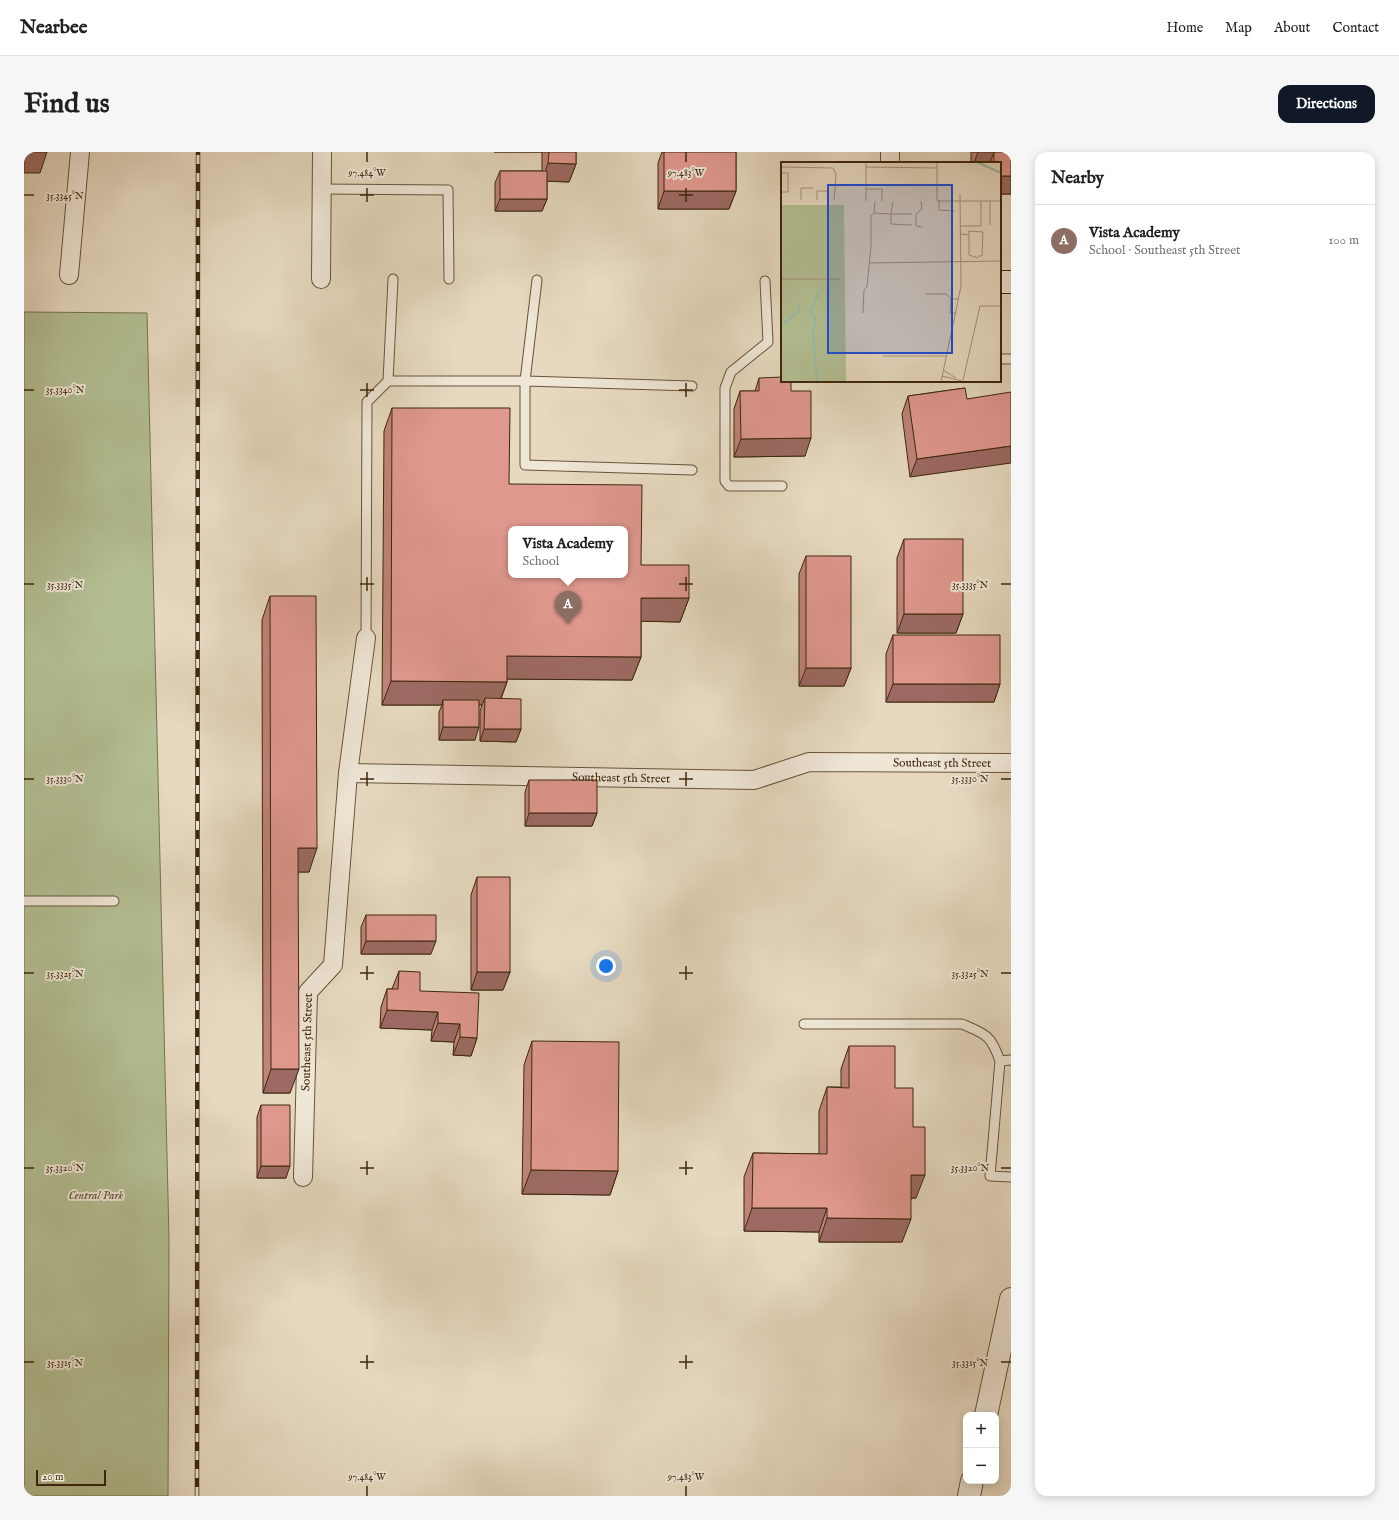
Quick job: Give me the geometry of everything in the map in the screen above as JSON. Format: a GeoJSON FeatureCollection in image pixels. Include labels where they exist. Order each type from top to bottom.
{"type":"FeatureCollection","features":[{"type":"Feature","properties":{"kind":"street"},"geometry":{"type":"LineString","coordinates":[[69,275],[80,152]]}},
{"type":"Feature","properties":{"kind":"street"},"geometry":{"type":"LineString","coordinates":[[321,279],[322,152]]}},
{"type":"Feature","properties":{"kind":"street","name":"Southeast 5th Street"},"geometry":{"type":"LineString","coordinates":[[303,1177],[308,992],[333,965],[348,773],[366,638]]}},
{"type":"Feature","properties":{"kind":"street","name":"Southeast 5th Street"},"geometry":{"type":"LineString","coordinates":[[348,773],[754,780],[809,762],[1011,763]]}},
{"type":"Feature","properties":{"kind":"street"},"geometry":{"type":"LineString","coordinates":[[987,1412],[1011,1299]]}},
{"type":"Feature","properties":{"kind":"street"},"geometry":{"type":"LineString","coordinates":[[969,1496],[971,1484]]}},
{"type":"Feature","properties":{"kind":"lane"},"geometry":{"type":"LineString","coordinates":[[322,189],[448,190],[449,279]]}},
{"type":"Feature","properties":{"kind":"lane"},"geometry":{"type":"LineString","coordinates":[[366,638],[367,402],[388,381],[393,279]]}},
{"type":"Feature","properties":{"kind":"lane"},"geometry":{"type":"LineString","coordinates":[[537,280],[525,381],[525,465],[692,470]]}},
{"type":"Feature","properties":{"kind":"lane"},"geometry":{"type":"LineString","coordinates":[[765,281],[768,342],[731,372],[726,388],[724,481],[729,486],[782,486]]}},
{"type":"Feature","properties":{"kind":"lane"},"geometry":{"type":"LineString","coordinates":[[388,381],[525,381],[692,386]]}},
{"type":"Feature","properties":{"kind":"lane"},"geometry":{"type":"LineString","coordinates":[[24,901],[114,901]]}},
{"type":"Feature","properties":{"kind":"lane"},"geometry":{"type":"LineString","coordinates":[[804,1024],[962,1024],[984,1033],[995,1047],[1000,1060],[990,1176],[1011,1177]]}},
{"type":"Feature","properties":{"kind":"lane"},"geometry":{"type":"LineString","coordinates":[[1000,1060],[1011,1060]]}},
{"type":"Feature","properties":{"kind":"green space","name":"Central Park"},"geometry":{"type":"Polygon","coordinates":[[[24,312],[147,313],[169,1239],[168,1496],[24,1496],[24,312]]]}},
{"type":"Feature","properties":{"kind":"building"},"geometry":{"type":"Polygon","coordinates":[[[549,152],[576,152],[576,164],[548,163],[549,152]]]}},
{"type":"Feature","properties":{"kind":"building"},"geometry":{"type":"Polygon","coordinates":[[[664,152],[736,152],[736,191],[664,191],[664,152]]]}},
{"type":"Feature","properties":{"kind":"building"},"geometry":{"type":"Polygon","coordinates":[[[994,152],[1011,152],[1011,176],[1001,176],[1001,162],[994,162],[994,152]]]}},
{"type":"Feature","properties":{"kind":"building"},"geometry":{"type":"Polygon","coordinates":[[[500,171],[547,171],[547,199],[500,199],[500,171]]]}},
{"type":"Feature","properties":{"kind":"building"},"geometry":{"type":"Polygon","coordinates":[[[781,377],[781,382],[791,382],[791,391],[811,391],[811,438],[741,439],[740,391],[759,391],[759,378],[781,377]]]}},
{"type":"Feature","properties":{"kind":"building"},"geometry":{"type":"Polygon","coordinates":[[[965,388],[967,399],[1011,392],[1011,446],[917,459],[908,396],[965,388]]]}},
{"type":"Feature","properties":{"kind":"building"},"geometry":{"type":"Polygon","coordinates":[[[392,408],[510,408],[509,484],[642,485],[641,565],[689,565],[689,598],[641,598],[641,657],[507,656],[507,682],[391,681],[392,408]]]}},
{"type":"Feature","properties":{"kind":"building"},"geometry":{"type":"Polygon","coordinates":[[[904,539],[963,539],[963,614],[904,614],[904,539]]]}},
{"type":"Feature","properties":{"kind":"building"},"geometry":{"type":"Polygon","coordinates":[[[806,556],[851,556],[851,668],[806,668],[806,556]]]}},
{"type":"Feature","properties":{"kind":"building"},"geometry":{"type":"Polygon","coordinates":[[[270,596],[316,596],[317,848],[298,848],[299,1069],[271,1069],[270,596]]]}},
{"type":"Feature","properties":{"kind":"building"},"geometry":{"type":"Polygon","coordinates":[[[893,635],[1000,635],[1000,684],[893,684],[893,635]]]}},
{"type":"Feature","properties":{"kind":"building"},"geometry":{"type":"Polygon","coordinates":[[[485,698],[521,699],[521,729],[484,729],[485,698]]]}},
{"type":"Feature","properties":{"kind":"building"},"geometry":{"type":"Polygon","coordinates":[[[443,700],[479,700],[479,727],[443,727],[443,700]]]}},
{"type":"Feature","properties":{"kind":"building"},"geometry":{"type":"Polygon","coordinates":[[[529,780],[597,780],[597,813],[529,813],[529,780]]]}},
{"type":"Feature","properties":{"kind":"building"},"geometry":{"type":"Polygon","coordinates":[[[477,877],[510,877],[510,972],[477,972],[477,877]]]}},
{"type":"Feature","properties":{"kind":"building"},"geometry":{"type":"Polygon","coordinates":[[[366,915],[436,915],[436,941],[366,941],[366,915]]]}},
{"type":"Feature","properties":{"kind":"building"},"geometry":{"type":"Polygon","coordinates":[[[399,971],[420,972],[420,991],[479,993],[477,1038],[460,1037],[460,1024],[438,1023],[438,1012],[387,1010],[387,989],[398,989],[399,971]]]}},
{"type":"Feature","properties":{"kind":"building"},"geometry":{"type":"Polygon","coordinates":[[[532,1041],[619,1042],[618,1171],[531,1170],[532,1041]]]}},
{"type":"Feature","properties":{"kind":"building"},"geometry":{"type":"Polygon","coordinates":[[[849,1046],[895,1046],[895,1088],[913,1088],[913,1127],[925,1127],[925,1175],[911,1175],[911,1219],[827,1218],[827,1208],[752,1208],[753,1153],[827,1154],[827,1087],[849,1088],[849,1046]]]}},
{"type":"Feature","properties":{"kind":"building"},"geometry":{"type":"Polygon","coordinates":[[[261,1105],[290,1105],[290,1166],[261,1166],[261,1105]]]}},
{"type":"Feature","properties":{"kind":"railway"},"geometry":{"type":"LineString","coordinates":[[197,1496],[198,152]]}},
{"type":"Feature","properties":{"kind":"place","name":"Vista Academy"},"geometry":{"type":"Point","coordinates":[568,624]}}]}
